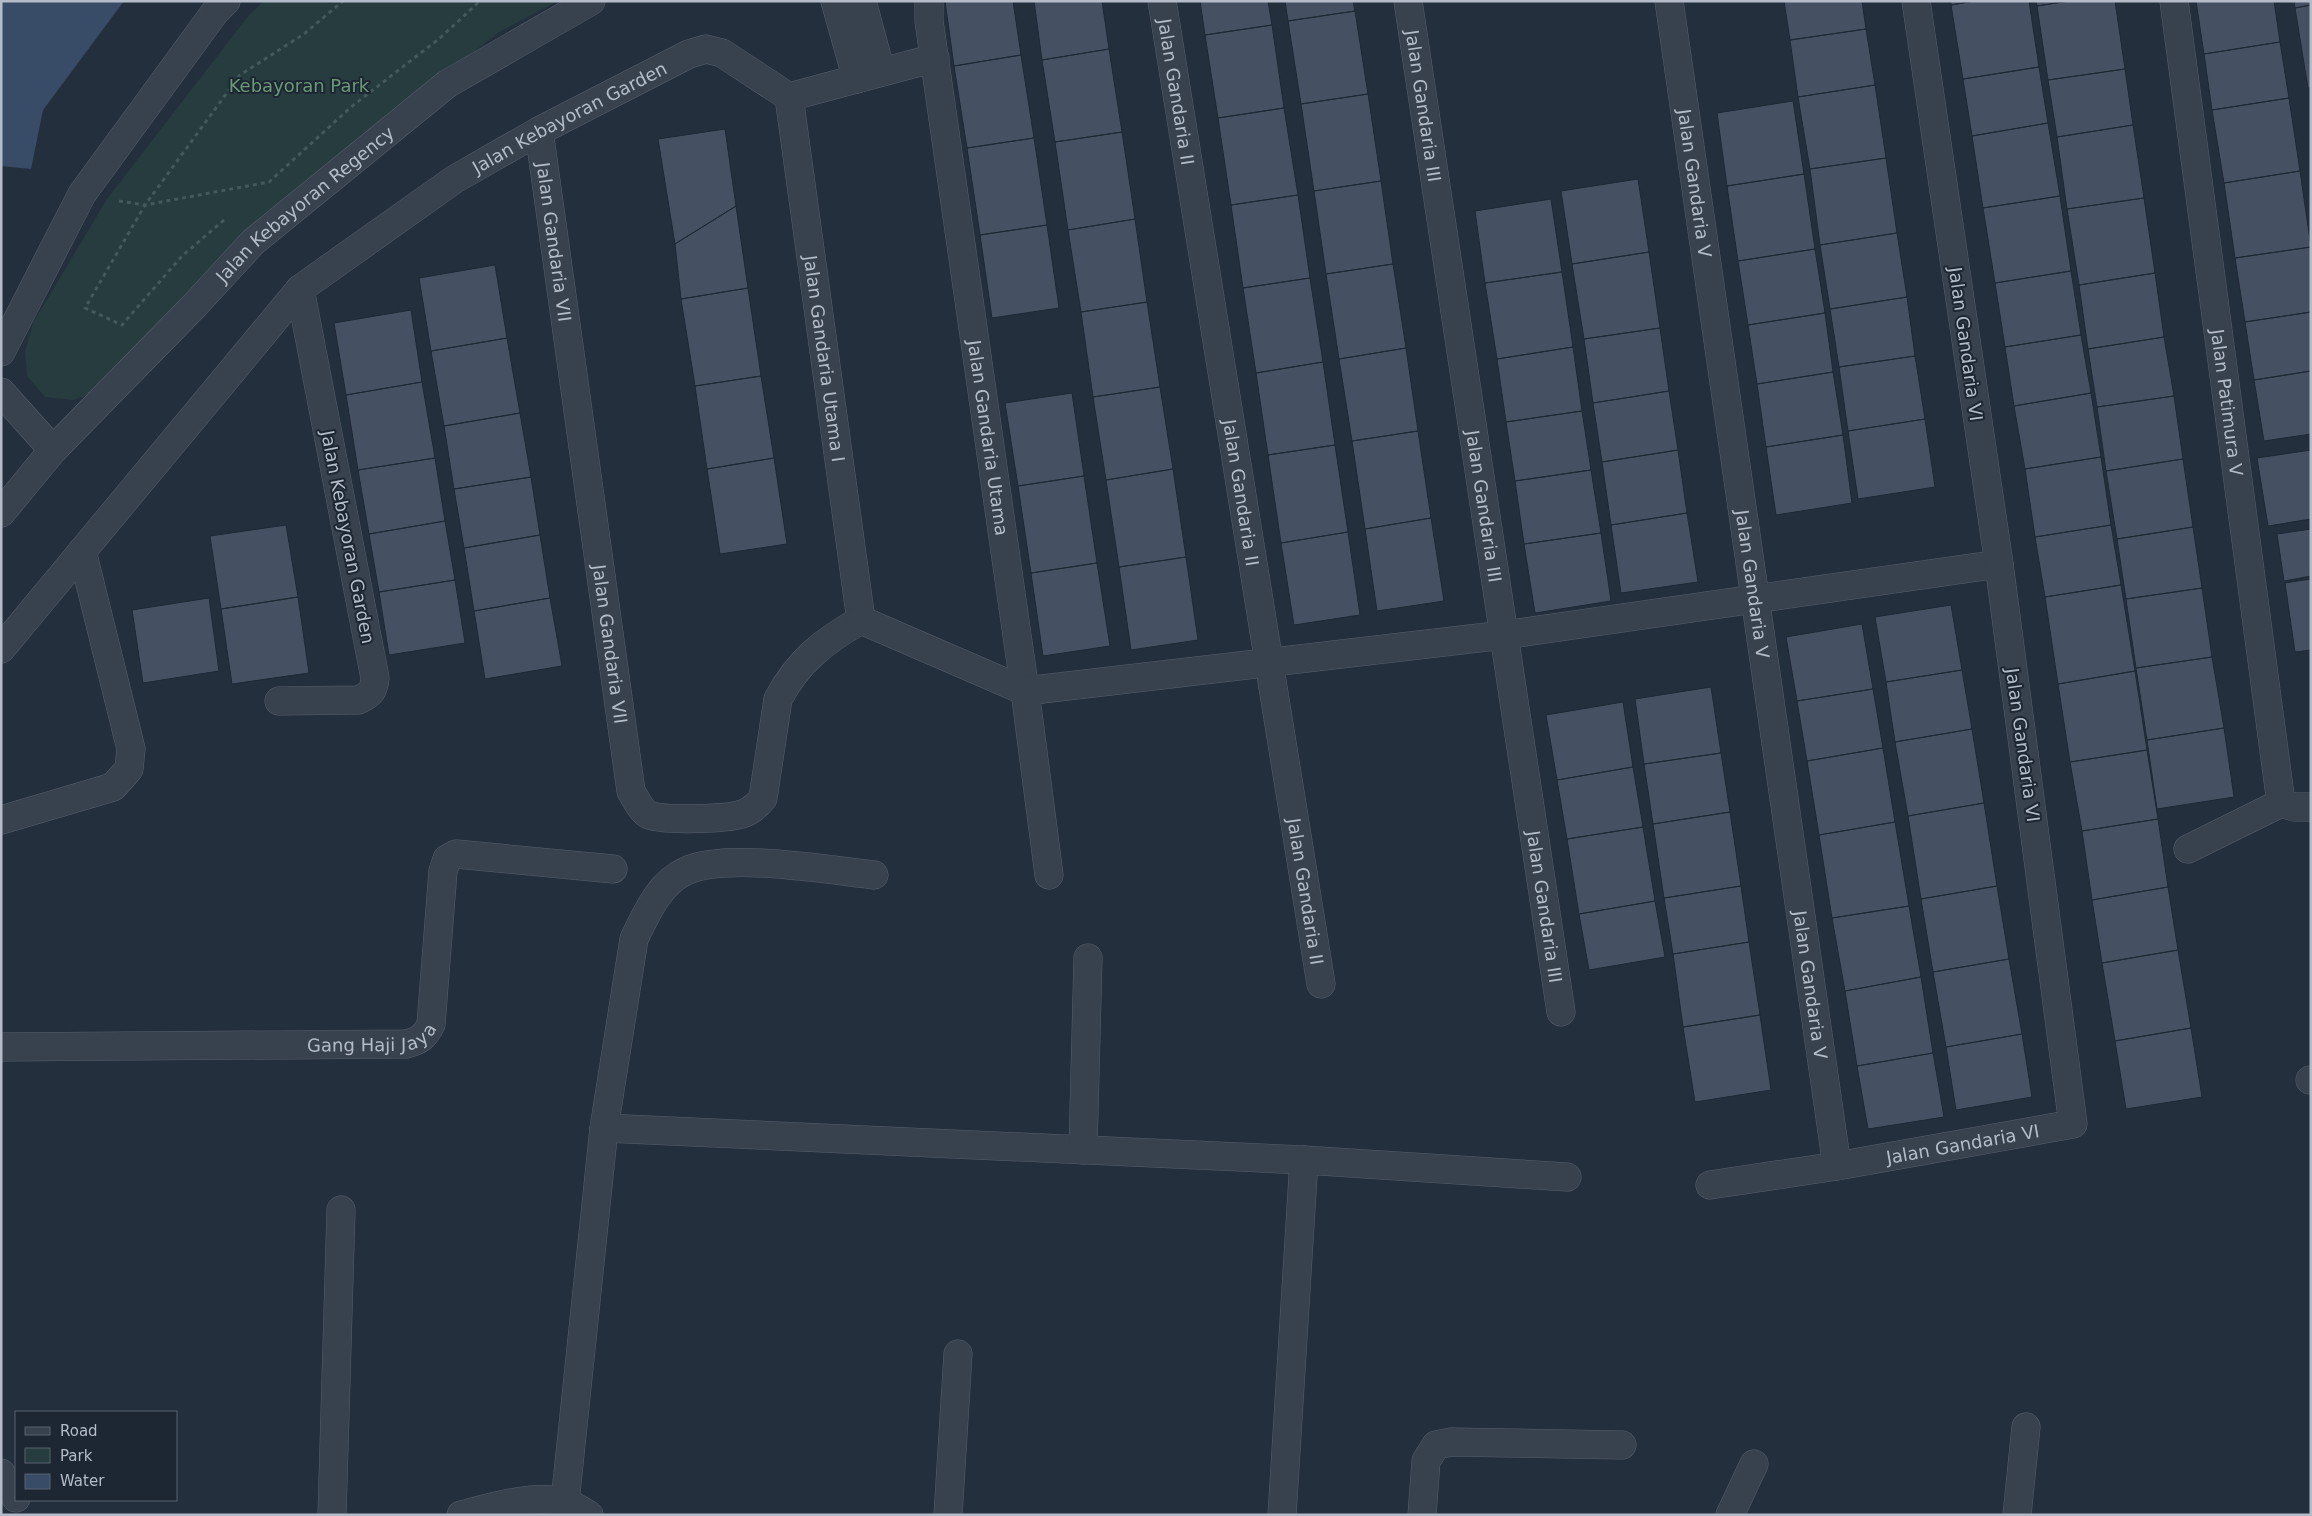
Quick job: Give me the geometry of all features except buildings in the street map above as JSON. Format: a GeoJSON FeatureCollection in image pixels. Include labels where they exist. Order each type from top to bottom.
{"type":"FeatureCollection","features":[{"type":"Feature","properties":{"kind":"street"},"geometry":{"type":"LineString","coordinates":[[1,352],[82,194],[215,12],[226,1]]}},
{"type":"Feature","properties":{"kind":"street","name":"Jalan Kebayoran Regency"},"geometry":{"type":"LineString","coordinates":[[1,514],[52,450],[195,305],[253,242],[446,84],[591,1]]}},
{"type":"Feature","properties":{"kind":"street"},"geometry":{"type":"LineString","coordinates":[[835,1],[869,76]]}},
{"type":"Feature","properties":{"kind":"street"},"geometry":{"type":"LineString","coordinates":[[862,1],[869,76]]}},
{"type":"Feature","properties":{"kind":"street","name":"Jalan Gandaria Utama"},"geometry":{"type":"LineString","coordinates":[[929,1],[929,21],[1025,691],[1049,876]]}},
{"type":"Feature","properties":{"kind":"street","name":"Jalan Gandaria II"},"geometry":{"type":"LineString","coordinates":[[1162,1],[1320,984]]}},
{"type":"Feature","properties":{"kind":"street","name":"Jalan Gandaria III"},"geometry":{"type":"LineString","coordinates":[[1408,1],[1561,1012]]}},
{"type":"Feature","properties":{"kind":"street","name":"Jalan Gandaria V"},"geometry":{"type":"LineString","coordinates":[[1669,1],[1837,1166]]}},
{"type":"Feature","properties":{"kind":"street","name":"Jalan Gandaria VI"},"geometry":{"type":"LineString","coordinates":[[1710,1185],[1837,1166],[2073,1124],[1999,564],[1916,1]]}},
{"type":"Feature","properties":{"kind":"street","name":"Jalan Patimura V"},"geometry":{"type":"LineString","coordinates":[[2174,1],[2282,803]]}},
{"type":"Feature","properties":{"kind":"street","name":"Jalan Kebayoran Garden"},"geometry":{"type":"LineString","coordinates":[[1,648],[300,289],[455,179],[539,131],[688,54],[706,50],[722,53],[789,97]]}},
{"type":"Feature","properties":{"kind":"street"},"geometry":{"type":"LineString","coordinates":[[789,97],[935,58]]}},
{"type":"Feature","properties":{"kind":"street","name":"Jalan Gandaria Utama I"},"geometry":{"type":"LineString","coordinates":[[789,97],[861,620]]}},
{"type":"Feature","properties":{"kind":"street","name":"Jalan Gandaria VII"},"geometry":{"type":"LineString","coordinates":[[539,131],[631,791],[648,815],[673,818],[728,817],[742,814],[755,808],[763,798],[778,699],[785,686],[800,664],[829,638],[861,620]]}},
{"type":"Feature","properties":{"kind":"street","name":"Jalan Kebayoran Garden"},"geometry":{"type":"LineString","coordinates":[[279,701],[358,700],[367,696],[374,689],[375,678],[300,289]]}},
{"type":"Feature","properties":{"kind":"street"},"geometry":{"type":"LineString","coordinates":[[1,392],[52,450]]}},
{"type":"Feature","properties":{"kind":"street"},"geometry":{"type":"LineString","coordinates":[[1,820],[113,787],[129,769],[131,749],[82,552]]}},
{"type":"Feature","properties":{"kind":"street"},"geometry":{"type":"LineString","coordinates":[[861,620],[1025,691],[1504,635],[1999,564]]}},
{"type":"Feature","properties":{"kind":"street"},"geometry":{"type":"LineString","coordinates":[[2188,849],[2282,803],[2294,807],[2311,806]]}},
{"type":"Feature","properties":{"kind":"street","name":"Gang Haji Jaya"},"geometry":{"type":"LineString","coordinates":[[1,1047],[406,1044],[417,1042],[425,1035],[431,1024],[444,871],[447,858],[456,854],[613,869]]}},
{"type":"Feature","properties":{"kind":"street"},"geometry":{"type":"LineString","coordinates":[[565,1502],[604,1128],[634,939],[657,894],[685,871],[712,863],[768,864],[874,875]]}},
{"type":"Feature","properties":{"kind":"street"},"geometry":{"type":"LineString","coordinates":[[1083,1150],[1088,958]]}},
{"type":"Feature","properties":{"kind":"street"},"geometry":{"type":"LineString","coordinates":[[604,1128],[1304,1160],[1567,1177]]}},
{"type":"Feature","properties":{"kind":"street"},"geometry":{"type":"LineString","coordinates":[[1282,1515],[1304,1160]]}},
{"type":"Feature","properties":{"kind":"street"},"geometry":{"type":"LineString","coordinates":[[332,1515],[341,1210]]}},
{"type":"Feature","properties":{"kind":"street"},"geometry":{"type":"LineString","coordinates":[[948,1515],[958,1354]]}},
{"type":"Feature","properties":{"kind":"street"},"geometry":{"type":"LineString","coordinates":[[2017,1515],[2026,1427]]}},
{"type":"Feature","properties":{"kind":"street"},"geometry":{"type":"LineString","coordinates":[[1422,1515],[1426,1461],[1436,1445],[1452,1442],[1622,1445]]}},
{"type":"Feature","properties":{"kind":"street"},"geometry":{"type":"LineString","coordinates":[[1730,1515],[1754,1464]]}},
{"type":"Feature","properties":{"kind":"street"},"geometry":{"type":"LineString","coordinates":[[1,1473],[15,1496]]}},
{"type":"Feature","properties":{"kind":"street"},"geometry":{"type":"LineString","coordinates":[[461,1515],[499,1505],[534,1500],[565,1502],[589,1515]]}},
{"type":"Feature","properties":{"kind":"street"},"geometry":{"type":"LineString","coordinates":[[18,1501],[26,1515]]}},
{"type":"Feature","properties":{"kind":"path"},"geometry":{"type":"LineString","coordinates":[[226,219],[182,256],[122,325],[85,308],[145,205],[240,75],[304,34],[343,1]]}},
{"type":"Feature","properties":{"kind":"path"},"geometry":{"type":"LineString","coordinates":[[262,188],[351,108],[440,38],[480,1]]}},
{"type":"Feature","properties":{"kind":"path"},"geometry":{"type":"LineString","coordinates":[[145,205],[269,182]]}},
{"type":"Feature","properties":{"kind":"green space","name":"Kebayoran Park"},"geometry":{"type":"Polygon","coordinates":[[[264,1],[558,1],[499,32],[345,154],[97,392],[73,400],[45,397],[27,376],[25,352],[33,323],[107,199],[249,15],[264,1]]]}},
{"type":"Feature","properties":{"kind":"water"},"geometry":{"type":"Polygon","coordinates":[[[1,1],[124,1],[43,110],[31,169],[1,166],[1,1]]]}}]}
